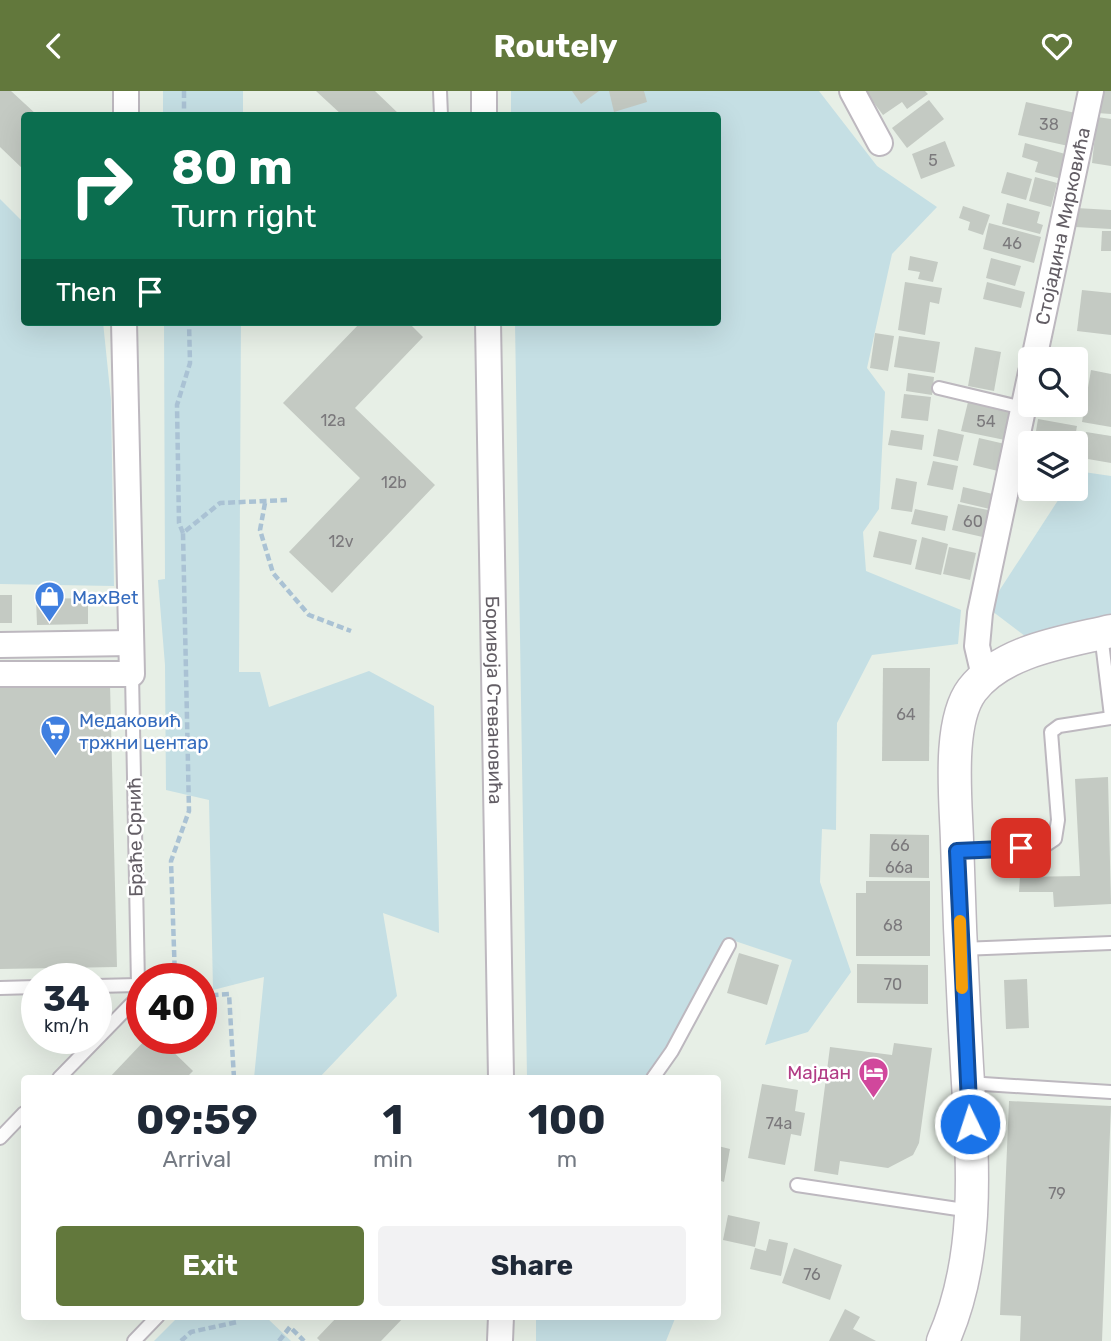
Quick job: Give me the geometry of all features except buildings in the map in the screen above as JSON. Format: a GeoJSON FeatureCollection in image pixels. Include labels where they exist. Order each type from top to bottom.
{"type":"FeatureCollection","features":[{"type":"Feature","properties":{"kind":"street"},"geometry":{"type":"LineString","coordinates":[[126,91],[126,112]]}},
{"type":"Feature","properties":{"kind":"street"},"geometry":{"type":"LineString","coordinates":[[484,91],[484,112]]}},
{"type":"Feature","properties":{"kind":"street"},"geometry":{"type":"LineString","coordinates":[[852,91],[880,143]]}},
{"type":"Feature","properties":{"kind":"street","name":"Стојадина Мирковића"},"geometry":{"type":"LineString","coordinates":[[1037,347],[1091,91]]}},
{"type":"Feature","properties":{"kind":"street","name":"Браће Срнић"},"geometry":{"type":"LineString","coordinates":[[124,326],[132,674]]}},
{"type":"Feature","properties":{"kind":"street","name":"Боривоја Стевановића"},"geometry":{"type":"LineString","coordinates":[[488,326],[501,1075]]}},
{"type":"Feature","properties":{"kind":"street"},"geometry":{"type":"LineString","coordinates":[[984,676],[977,646],[980,613],[1021,417]]}},
{"type":"Feature","properties":{"kind":"street"},"geometry":{"type":"LineString","coordinates":[[943,1341],[958,1308],[966,1276],[971,1212],[957,851],[957,751],[961,716],[970,693],[984,676],[1015,658],[1106,632]]}},
{"type":"Feature","properties":{"kind":"street"},"geometry":{"type":"LineString","coordinates":[[0,645],[131,643]]}},
{"type":"Feature","properties":{"kind":"street"},"geometry":{"type":"LineString","coordinates":[[0,674],[132,674]]}},
{"type":"Feature","properties":{"kind":"street"},"geometry":{"type":"LineString","coordinates":[[500,1341],[501,1320]]}},
{"type":"Feature","properties":{"kind":"lane"},"geometry":{"type":"LineString","coordinates":[[440,91],[441,112]]}},
{"type":"Feature","properties":{"kind":"lane"},"geometry":{"type":"LineString","coordinates":[[939,388],[1018,407]]}},
{"type":"Feature","properties":{"kind":"lane"},"geometry":{"type":"LineString","coordinates":[[957,851],[1043,847],[1055,839],[1058,820],[1051,732],[1059,726],[1111,717],[1106,632]]}},
{"type":"Feature","properties":{"kind":"lane","name":"Браће Срнић"},"geometry":{"type":"LineString","coordinates":[[132,674],[138,963]]}},
{"type":"Feature","properties":{"kind":"lane"},"geometry":{"type":"LineString","coordinates":[[961,949],[1111,943]]}},
{"type":"Feature","properties":{"kind":"lane"},"geometry":{"type":"LineString","coordinates":[[655,1075],[673,1051],[729,946]]}},
{"type":"Feature","properties":{"kind":"lane"},"geometry":{"type":"LineString","coordinates":[[0,988],[21,987]]}},
{"type":"Feature","properties":{"kind":"lane","name":"Браће Срнић"},"geometry":{"type":"LineString","coordinates":[[62,1075],[126,1009]]}},
{"type":"Feature","properties":{"kind":"lane"},"geometry":{"type":"LineString","coordinates":[[968,1083],[1111,1092]]}},
{"type":"Feature","properties":{"kind":"lane"},"geometry":{"type":"LineString","coordinates":[[0,1138],[21,1116]]}},
{"type":"Feature","properties":{"kind":"lane"},"geometry":{"type":"LineString","coordinates":[[797,1185],[971,1212]]}},
{"type":"Feature","properties":{"kind":"lane"},"geometry":{"type":"LineString","coordinates":[[134,1341],[155,1320]]}},
{"type":"Feature","properties":{"kind":"path"},"geometry":{"type":"LineString","coordinates":[[184,91],[184,112]]}},
{"type":"Feature","properties":{"kind":"path"},"geometry":{"type":"LineString","coordinates":[[175,963],[172,861],[189,811],[183,533],[179,523],[177,405],[190,363],[189,326]]}},
{"type":"Feature","properties":{"kind":"path"},"geometry":{"type":"LineString","coordinates":[[183,533],[220,503],[287,500]]}},
{"type":"Feature","properties":{"kind":"path"},"geometry":{"type":"LineString","coordinates":[[265,502],[260,530],[273,573],[309,615],[351,631]]}},
{"type":"Feature","properties":{"kind":"path"},"geometry":{"type":"LineString","coordinates":[[217,995],[229,994],[234,1075]]}},
{"type":"Feature","properties":{"kind":"path"},"geometry":{"type":"LineString","coordinates":[[181,1341],[191,1332],[237,1320]]}},
{"type":"Feature","properties":{"kind":"path"},"geometry":{"type":"LineString","coordinates":[[279,1341],[290,1327],[304,1341]]}},
{"type":"Feature","properties":{"kind":"shaded area"},"geometry":{"type":"Polygon","coordinates":[[[163,91],[243,91],[243,112],[163,112],[163,91]]]}},
{"type":"Feature","properties":{"kind":"shaded area"},"geometry":{"type":"Polygon","coordinates":[[[511,91],[819,91],[877,166],[937,207],[892,254],[867,368],[885,392],[879,509],[863,532],[866,571],[961,610],[958,644],[872,655],[837,723],[836,830],[822,829],[820,882],[851,972],[808,1032],[765,1045],[792,960],[726,938],[672,1051],[655,1075],[527,1075],[515,326],[721,326],[721,112],[511,112],[511,91]]]}},
{"type":"Feature","properties":{"kind":"shaded area"},"geometry":{"type":"Polygon","coordinates":[[[0,199],[21,220],[21,326],[103,326],[111,400],[114,586],[0,584],[0,199]]]}},
{"type":"Feature","properties":{"kind":"shaded area"},"geometry":{"type":"Polygon","coordinates":[[[164,326],[241,326],[239,672],[260,672],[269,707],[369,671],[434,706],[439,933],[383,913],[397,996],[322,1075],[254,1075],[264,977],[217,989],[217,963],[212,963],[209,800],[166,790],[165,665],[158,580],[165,579],[164,326]]]}},
{"type":"Feature","properties":{"kind":"shaded area"},"geometry":{"type":"Polygon","coordinates":[[[1088,473],[1111,476],[1111,615],[1029,639],[988,608],[1058,501],[1088,501],[1088,473]]]}},
{"type":"Feature","properties":{"kind":"shaded area"},"geometry":{"type":"Polygon","coordinates":[[[175,1320],[269,1320],[291,1341],[154,1341],[175,1320]]]}},
{"type":"Feature","properties":{"kind":"shaded area"},"geometry":{"type":"Polygon","coordinates":[[[536,1320],[674,1320],[666,1341],[536,1341],[536,1320]]]}},
{"type":"Feature","properties":{"kind":"slow traffic"},"geometry":{"type":"LineString","coordinates":[[960,921],[962,988]]}},
{"type":"Feature","properties":{"kind":"place","name":"MaxBet"},"geometry":{"type":"Point","coordinates":[49,624]}},
{"type":"Feature","properties":{"kind":"place","name":"Медаковић тржни центар"},"geometry":{"type":"Point","coordinates":[56,758]}},
{"type":"Feature","properties":{"kind":"place","name":"Мајдан"},"geometry":{"type":"Point","coordinates":[874,1099]}},
{"type":"Feature","properties":{"kind":"route"},"geometry":{"type":"LineString","coordinates":[[970,1124],[957,851],[1021,848]]}}]}
